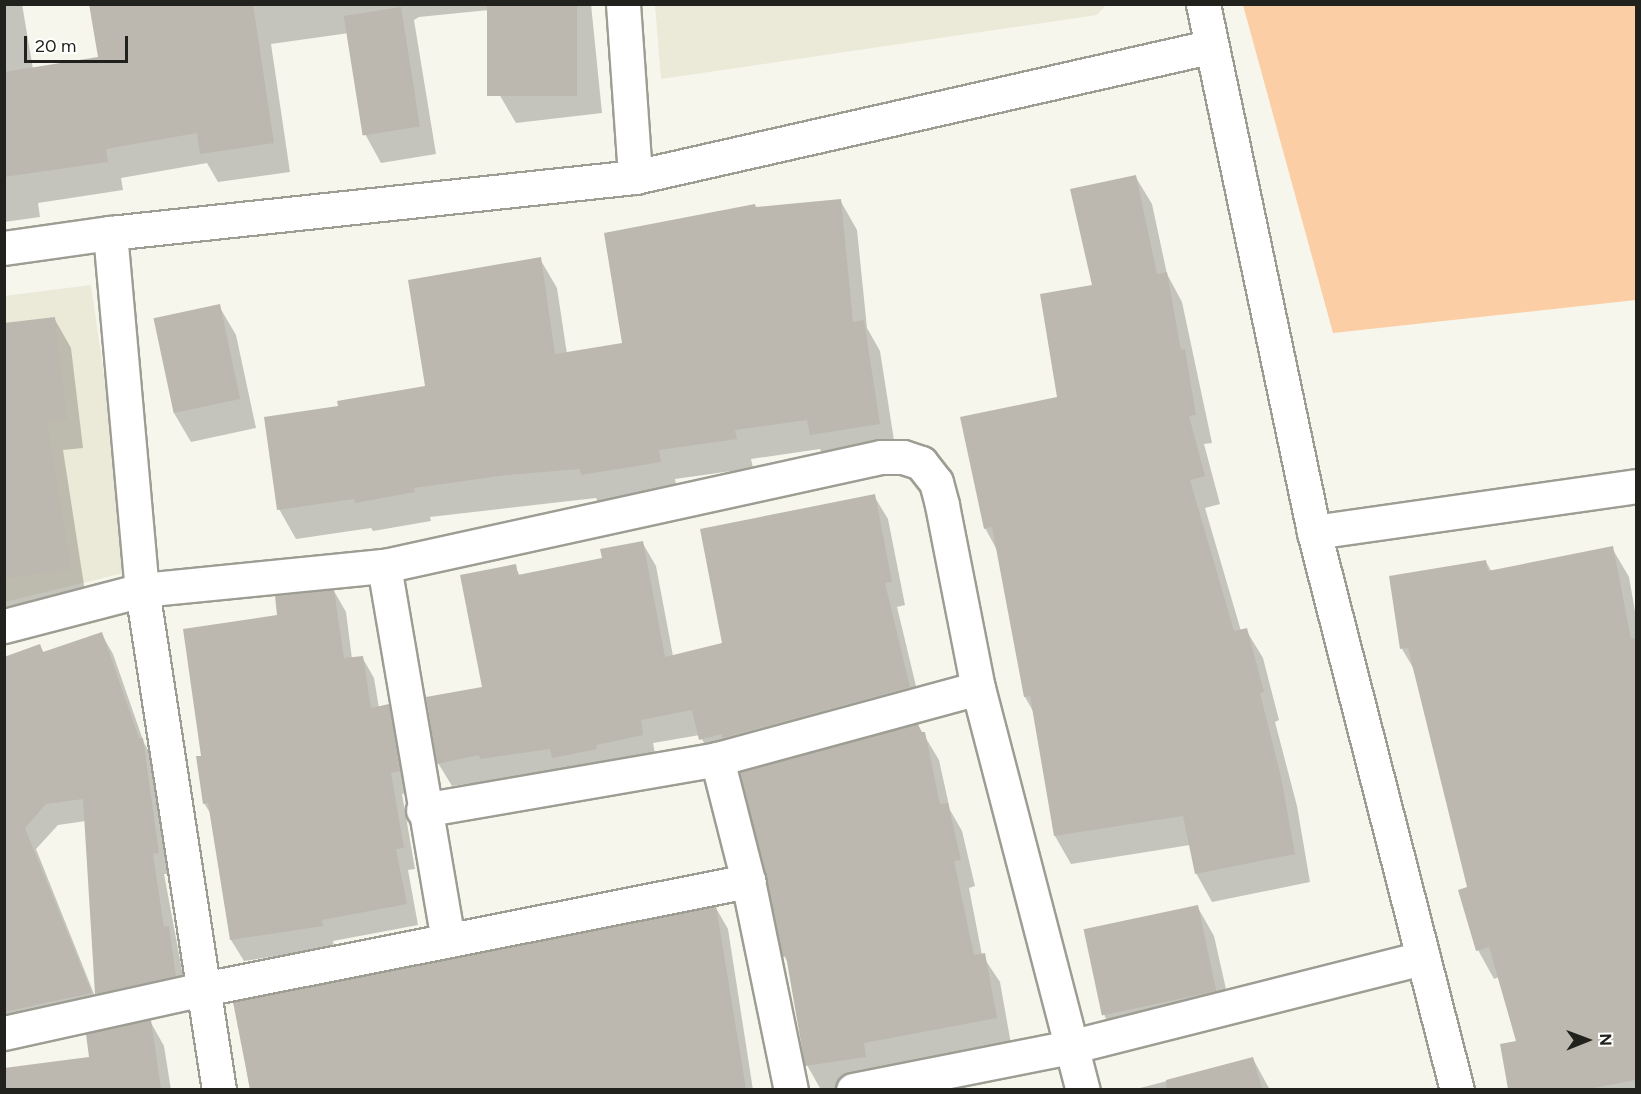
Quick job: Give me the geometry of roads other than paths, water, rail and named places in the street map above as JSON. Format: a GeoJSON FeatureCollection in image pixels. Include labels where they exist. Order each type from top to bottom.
{"type":"FeatureCollection","features":[{"type":"Feature","properties":{"kind":"street"},"geometry":{"type":"LineString","coordinates":[[623,4],[635,177]]}},
{"type":"Feature","properties":{"kind":"street"},"geometry":{"type":"LineString","coordinates":[[1203,4],[1209,47],[1314,532],[1457,1089]]}},
{"type":"Feature","properties":{"kind":"street"},"geometry":{"type":"LineString","coordinates":[[4,248],[110,233],[635,177],[1209,47]]}},
{"type":"Feature","properties":{"kind":"street"},"geometry":{"type":"LineString","coordinates":[[110,233],[142,590],[219,1089]]}},
{"type":"Feature","properties":{"kind":"street"},"geometry":{"type":"LineString","coordinates":[[4,626],[142,590],[384,566],[881,457],[903,457],[921,463],[936,482],[978,688],[1070,1047],[1083,1089]]}},
{"type":"Feature","properties":{"kind":"street"},"geometry":{"type":"LineString","coordinates":[[1314,532],[1636,486]]}},
{"type":"Feature","properties":{"kind":"street"},"geometry":{"type":"LineString","coordinates":[[384,566],[423,810],[448,940]]}},
{"type":"Feature","properties":{"kind":"street"},"geometry":{"type":"LineString","coordinates":[[423,810],[717,759],[978,688]]}},
{"type":"Feature","properties":{"kind":"street"},"geometry":{"type":"LineString","coordinates":[[717,759],[748,881],[791,1089]]}},
{"type":"Feature","properties":{"kind":"street"},"geometry":{"type":"LineString","coordinates":[[4,1033],[203,989],[748,881]]}},
{"type":"Feature","properties":{"kind":"street"},"geometry":{"type":"LineString","coordinates":[[853,1089],[1070,1047],[1423,958]]}}]}
